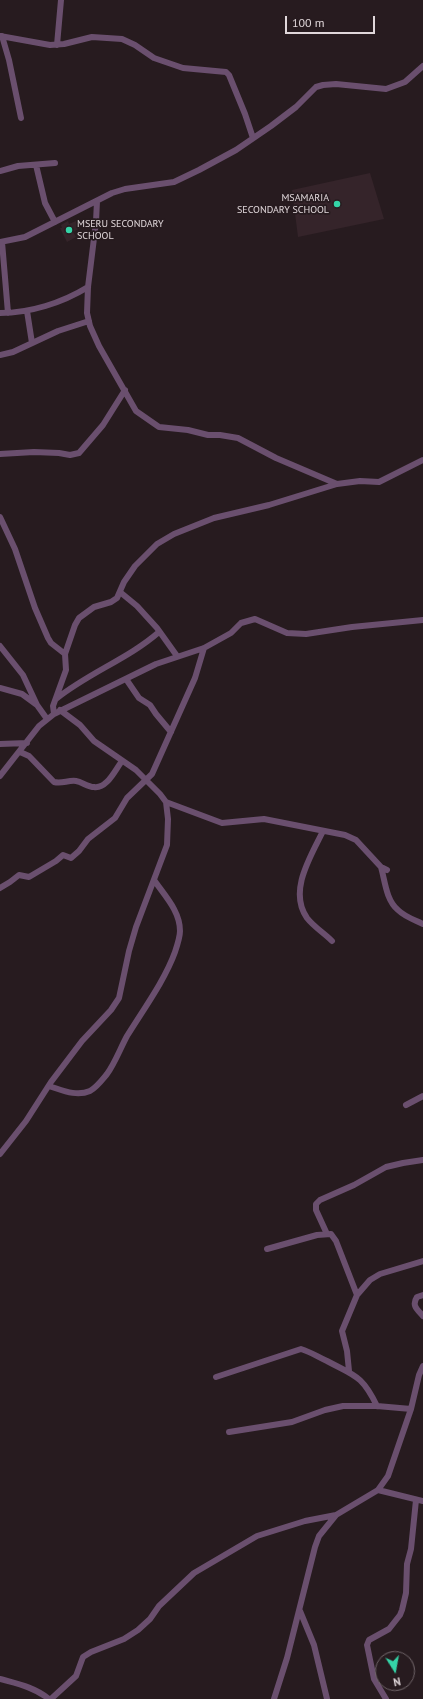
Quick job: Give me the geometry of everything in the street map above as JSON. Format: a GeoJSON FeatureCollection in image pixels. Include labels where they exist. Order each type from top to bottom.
{"type":"FeatureCollection","features":[{"type":"Feature","properties":{"kind":"street"},"geometry":{"type":"LineString","coordinates":[[57,45],[61,0]]}},
{"type":"Feature","properties":{"kind":"street"},"geometry":{"type":"LineString","coordinates":[[21,118],[9,60],[1,36],[57,45],[92,37],[122,39],[135,45],[154,58],[183,68],[226,72],[229,74],[253,138]]}},
{"type":"Feature","properties":{"kind":"street"},"geometry":{"type":"LineString","coordinates":[[8,313],[1,242],[25,237],[112,193],[125,189],[178,180],[236,150],[296,107],[316,87],[336,84],[386,89],[406,82],[423,66]]}},
{"type":"Feature","properties":{"kind":"street"},"geometry":{"type":"LineString","coordinates":[[0,171],[18,166],[55,163]]}},
{"type":"Feature","properties":{"kind":"street"},"geometry":{"type":"LineString","coordinates":[[36,165],[45,203],[54,222]]}},
{"type":"Feature","properties":{"kind":"street"},"geometry":{"type":"LineString","coordinates":[[98,201],[88,287],[87,303],[89,321],[99,346],[136,411],[159,427],[238,438],[276,458],[337,484]]}},
{"type":"Feature","properties":{"kind":"street"},"geometry":{"type":"LineString","coordinates":[[0,313],[28,311],[69,297],[88,287]]}},
{"type":"Feature","properties":{"kind":"street"},"geometry":{"type":"LineString","coordinates":[[28,311],[32,343]]}},
{"type":"Feature","properties":{"kind":"street"},"geometry":{"type":"LineString","coordinates":[[0,355],[13,352],[58,331],[89,321]]}},
{"type":"Feature","properties":{"kind":"street"},"geometry":{"type":"LineString","coordinates":[[0,454],[59,453],[70,455],[78,453],[103,426],[125,390]]}},
{"type":"Feature","properties":{"kind":"street"},"geometry":{"type":"LineString","coordinates":[[423,460],[379,482],[360,481],[337,484],[269,505],[227,514],[174,534],[157,544],[134,566],[124,582],[118,596],[114,600],[96,606],[79,618],[65,654],[66,670],[53,709],[80,725],[94,741],[147,780],[166,802],[222,823],[264,819],[345,834],[356,840],[384,868],[389,898],[394,906],[403,914],[423,924]]}},
{"type":"Feature","properties":{"kind":"street"},"geometry":{"type":"LineString","coordinates":[[0,517],[15,549],[48,638],[51,643],[65,654]]}},
{"type":"Feature","properties":{"kind":"street"},"geometry":{"type":"LineString","coordinates":[[120,592],[137,606],[177,656]]}},
{"type":"Feature","properties":{"kind":"street"},"geometry":{"type":"LineString","coordinates":[[0,776],[39,726],[57,712],[156,664],[204,648],[231,633],[241,623],[252,619],[287,632],[306,634],[352,627],[423,620]]}},
{"type":"Feature","properties":{"kind":"street"},"geometry":{"type":"LineString","coordinates":[[56,699],[100,669],[139,648],[159,632]]}},
{"type":"Feature","properties":{"kind":"street"},"geometry":{"type":"LineString","coordinates":[[0,646],[23,675],[37,705],[47,719]]}},
{"type":"Feature","properties":{"kind":"street"},"geometry":{"type":"LineString","coordinates":[[0,888],[19,876],[28,877],[64,855],[71,858],[79,851],[88,839],[115,818],[127,798],[147,780],[158,762],[195,678],[204,648]]}},
{"type":"Feature","properties":{"kind":"street"},"geometry":{"type":"LineString","coordinates":[[126,679],[139,698],[150,705],[171,732]]}},
{"type":"Feature","properties":{"kind":"street"},"geometry":{"type":"LineString","coordinates":[[0,688],[22,694],[37,705]]}},
{"type":"Feature","properties":{"kind":"street"},"geometry":{"type":"LineString","coordinates":[[0,691],[9,690]]}},
{"type":"Feature","properties":{"kind":"street"},"geometry":{"type":"LineString","coordinates":[[0,744],[27,743]]}},
{"type":"Feature","properties":{"kind":"street"},"geometry":{"type":"LineString","coordinates":[[20,752],[29,756],[54,782],[77,781],[95,788],[104,785],[122,761]]}},
{"type":"Feature","properties":{"kind":"street"},"geometry":{"type":"LineString","coordinates":[[0,1154],[26,1121],[48,1086],[82,1041],[111,1010],[119,998],[131,945],[167,845],[168,819],[166,802]]}},
{"type":"Feature","properties":{"kind":"street"},"geometry":{"type":"LineString","coordinates":[[323,831],[300,883],[300,901],[307,917],[332,941]]}},
{"type":"Feature","properties":{"kind":"street"},"geometry":{"type":"LineString","coordinates":[[48,1086],[68,1093],[76,1093],[90,1091],[97,1086],[108,1073],[125,1040],[168,968],[176,951],[180,932],[179,922],[176,913],[154,880]]}},
{"type":"Feature","properties":{"kind":"street"},"geometry":{"type":"LineString","coordinates":[[406,1105],[423,1096]]}},
{"type":"Feature","properties":{"kind":"street"},"geometry":{"type":"LineString","coordinates":[[327,1234],[316,1210],[316,1204],[320,1200],[354,1185],[386,1168],[402,1163],[423,1160]]}},
{"type":"Feature","properties":{"kind":"street"},"geometry":{"type":"LineString","coordinates":[[268,1249],[316,1235],[331,1234],[336,1241],[357,1295]]}},
{"type":"Feature","properties":{"kind":"street"},"geometry":{"type":"LineString","coordinates":[[349,1371],[347,1351],[342,1331],[357,1295],[370,1280],[380,1274],[423,1260]]}},
{"type":"Feature","properties":{"kind":"street"},"geometry":{"type":"LineString","coordinates":[[423,1295],[417,1297],[414,1304],[415,1308],[423,1316]]}},
{"type":"Feature","properties":{"kind":"street"},"geometry":{"type":"LineString","coordinates":[[216,1377],[301,1350],[310,1352],[323,1360],[349,1371],[361,1380],[369,1389],[376,1406]]}},
{"type":"Feature","properties":{"kind":"street"},"geometry":{"type":"LineString","coordinates":[[0,1679],[28,1686],[41,1692],[50,1699],[76,1676],[83,1657],[91,1652],[124,1639],[138,1630],[150,1619],[159,1606],[194,1573],[257,1536],[305,1521],[336,1515],[378,1490],[388,1476],[411,1409],[419,1374],[423,1366]]}},
{"type":"Feature","properties":{"kind":"street"},"geometry":{"type":"LineString","coordinates":[[229,1432],[292,1422],[325,1410],[343,1406],[376,1406],[411,1409]]}},
{"type":"Feature","properties":{"kind":"street"},"geometry":{"type":"LineString","coordinates":[[378,1490],[420,1501],[407,1564],[406,1593],[402,1610],[389,1629],[369,1640],[367,1645],[374,1679],[386,1699]]}},
{"type":"Feature","properties":{"kind":"street"},"geometry":{"type":"LineString","coordinates":[[274,1699],[288,1658],[315,1547],[319,1536],[336,1515]]}},
{"type":"Feature","properties":{"kind":"street"},"geometry":{"type":"LineString","coordinates":[[300,1611],[314,1645],[327,1699]]}},
{"type":"Feature","properties":{"kind":"shaded area","name":"MSAMARIA SECONDARY SCHOOL"},"geometry":{"type":"Polygon","coordinates":[[[370,173],[384,219],[298,237],[292,190],[370,173]]]}},
{"type":"Feature","properties":{"kind":"shaded area","name":"MSERU SECONDARY SCHOOL"},"geometry":{"type":"Polygon","coordinates":[[[68,221],[69,224],[76,221],[80,228],[73,232],[76,237],[67,242],[60,228],[62,228],[61,225],[68,221]]]}},
{"type":"Feature","properties":{"kind":"place","name":"MSAMARIA SECONDARY SCHOOL"},"geometry":{"type":"Point","coordinates":[337,204]}},
{"type":"Feature","properties":{"kind":"place","name":"MSERU SECONDARY SCHOOL"},"geometry":{"type":"Point","coordinates":[69,230]}}]}
